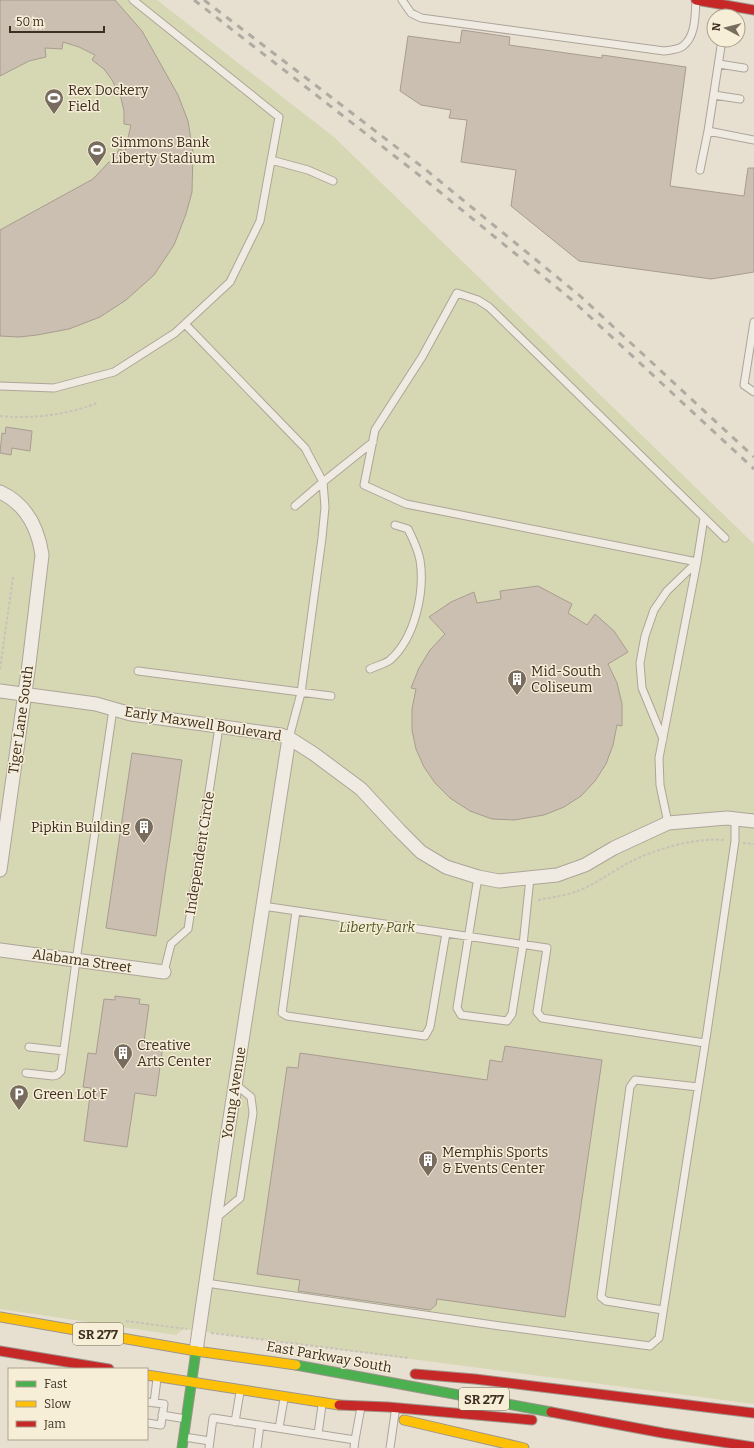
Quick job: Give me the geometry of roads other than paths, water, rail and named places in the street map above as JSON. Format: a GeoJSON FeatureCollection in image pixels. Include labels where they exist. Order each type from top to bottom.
{"type":"FeatureCollection","features":[{"type":"Feature","properties":{"kind":"main road"},"geometry":{"type":"LineString","coordinates":[[696,0],[727,8],[754,10]]}},
{"type":"Feature","properties":{"kind":"main road","name":"East Parkway South"},"geometry":{"type":"LineString","coordinates":[[0,1317],[196,1350],[316,1368],[663,1433],[754,1447]]}},
{"type":"Feature","properties":{"kind":"main road","name":"Young Avenue"},"geometry":{"type":"LineString","coordinates":[[182,1448],[196,1350]]}},
{"type":"Feature","properties":{"kind":"main road","name":"SR 277"},"geometry":{"type":"LineString","coordinates":[[0,1351],[103,1368]]}},
{"type":"Feature","properties":{"kind":"main road"},"geometry":{"type":"LineString","coordinates":[[316,1368],[388,1373]]}},
{"type":"Feature","properties":{"kind":"main road"},"geometry":{"type":"LineString","coordinates":[[404,1374],[475,1379],[754,1413]]}},
{"type":"Feature","properties":{"kind":"main road"},"geometry":{"type":"LineString","coordinates":[[148,1375],[336,1405],[361,1407],[394,1418],[524,1448]]}},
{"type":"Feature","properties":{"kind":"main road","name":"SR 277"},"geometry":{"type":"LineString","coordinates":[[361,1407],[395,1407],[542,1421]]}},
{"type":"Feature","properties":{"kind":"main road","name":"East Parkway South"},"geometry":{"type":"LineString","coordinates":[[558,1422],[652,1431]]}},
{"type":"Feature","properties":{"kind":"street","name":"Tiger Lane South"},"geometry":{"type":"LineString","coordinates":[[0,492],[17,503],[27,514],[35,527],[40,541],[42,555],[25,693],[0,870]]}},
{"type":"Feature","properties":{"kind":"street","name":"Early Maxwell Boulevard"},"geometry":{"type":"LineString","coordinates":[[0,691],[25,693],[96,704],[131,714],[281,735],[289,738],[314,754],[361,789],[398,830],[421,852],[446,867],[478,877],[499,881],[557,875],[585,865],[614,848],[668,823],[727,818],[754,821]]}},
{"type":"Feature","properties":{"kind":"street","name":"Young Avenue"},"geometry":{"type":"LineString","coordinates":[[196,1350],[235,1084],[289,738]]}},
{"type":"Feature","properties":{"kind":"street","name":"Alabama Street"},"geometry":{"type":"LineString","coordinates":[[0,950],[164,972]]}},
{"type":"Feature","properties":{"kind":"lane"},"geometry":{"type":"LineString","coordinates":[[0,386],[54,388],[114,372],[175,333],[230,282],[260,221],[279,117],[134,0]]}},
{"type":"Feature","properties":{"kind":"lane"},"geometry":{"type":"LineString","coordinates":[[402,0],[411,13],[421,18],[664,51],[682,47],[689,39],[694,26],[696,0]]}},
{"type":"Feature","properties":{"kind":"lane"},"geometry":{"type":"LineString","coordinates":[[700,170],[708,131],[721,48]]}},
{"type":"Feature","properties":{"kind":"lane"},"geometry":{"type":"LineString","coordinates":[[719,64],[744,68]]}},
{"type":"Feature","properties":{"kind":"lane"},"geometry":{"type":"LineString","coordinates":[[714,95],[740,99]]}},
{"type":"Feature","properties":{"kind":"lane"},"geometry":{"type":"LineString","coordinates":[[708,131],[754,140]]}},
{"type":"Feature","properties":{"kind":"lane"},"geometry":{"type":"LineString","coordinates":[[271,160],[308,170],[333,181]]}},
{"type":"Feature","properties":{"kind":"lane"},"geometry":{"type":"LineString","coordinates":[[697,562],[406,504],[364,485],[375,430],[422,357],[457,293],[478,300],[489,307],[725,538]]}},
{"type":"Feature","properties":{"kind":"lane"},"geometry":{"type":"LineString","coordinates":[[754,322],[752,351],[744,385],[754,392]]}},
{"type":"Feature","properties":{"kind":"lane"},"geometry":{"type":"LineString","coordinates":[[185,324],[305,448],[323,482],[325,507],[322,538],[301,692],[289,738]]}},
{"type":"Feature","properties":{"kind":"lane"},"geometry":{"type":"LineString","coordinates":[[296,506],[373,442]]}},
{"type":"Feature","properties":{"kind":"lane"},"geometry":{"type":"LineString","coordinates":[[668,823],[660,785],[659,758],[697,562],[704,518]]}},
{"type":"Feature","properties":{"kind":"lane"},"geometry":{"type":"LineString","coordinates":[[370,669],[389,660],[406,640],[417,610],[421,586],[420,560],[415,543],[408,529],[395,525]]}},
{"type":"Feature","properties":{"kind":"lane"},"geometry":{"type":"LineString","coordinates":[[663,739],[642,688],[640,663],[645,636],[654,610],[667,591],[697,562]]}},
{"type":"Feature","properties":{"kind":"lane"},"geometry":{"type":"LineString","coordinates":[[138,671],[331,696]]}},
{"type":"Feature","properties":{"kind":"lane"},"geometry":{"type":"LineString","coordinates":[[26,1073],[53,1076],[57,1075],[62,1070],[76,961],[113,709]]}},
{"type":"Feature","properties":{"kind":"lane","name":"Independent Circle"},"geometry":{"type":"LineString","coordinates":[[164,972],[171,944],[188,929],[219,727]]}},
{"type":"Feature","properties":{"kind":"lane"},"geometry":{"type":"LineString","coordinates":[[206,1283],[500,1326],[650,1346],[659,1338],[735,841],[735,819]]}},
{"type":"Feature","properties":{"kind":"lane"},"geometry":{"type":"LineString","coordinates":[[478,877],[457,1008],[461,1015],[507,1021],[512,1014],[523,945],[530,878]]}},
{"type":"Feature","properties":{"kind":"lane"},"geometry":{"type":"LineString","coordinates":[[263,906],[547,948],[537,1012],[542,1018],[705,1043]]}},
{"type":"Feature","properties":{"kind":"lane"},"geometry":{"type":"LineString","coordinates":[[296,911],[282,1013],[287,1016],[425,1036],[430,1027],[446,933]]}},
{"type":"Feature","properties":{"kind":"lane"},"geometry":{"type":"LineString","coordinates":[[29,1047],[64,1051]]}},
{"type":"Feature","properties":{"kind":"lane"},"geometry":{"type":"LineString","coordinates":[[663,1310],[606,1301],[601,1297],[630,1087],[635,1080],[698,1087]]}},
{"type":"Feature","properties":{"kind":"lane"},"geometry":{"type":"LineString","coordinates":[[216,1218],[240,1198],[253,1113],[251,1097],[235,1084]]}},
{"type":"Feature","properties":{"kind":"lane"},"geometry":{"type":"LineString","coordinates":[[148,1423],[160,1425],[164,1404],[150,1402],[158,1377]]}},
{"type":"Feature","properties":{"kind":"lane"},"geometry":{"type":"LineString","coordinates":[[235,1422],[240,1390]]}},
{"type":"Feature","properties":{"kind":"lane"},"geometry":{"type":"LineString","coordinates":[[279,1428],[284,1397]]}},
{"type":"Feature","properties":{"kind":"lane"},"geometry":{"type":"LineString","coordinates":[[318,1434],[322,1402]]}},
{"type":"Feature","properties":{"kind":"lane"},"geometry":{"type":"LineString","coordinates":[[354,1448],[361,1407]]}},
{"type":"Feature","properties":{"kind":"lane"},"geometry":{"type":"LineString","coordinates":[[390,1448],[395,1407]]}},
{"type":"Feature","properties":{"kind":"lane"},"geometry":{"type":"LineString","coordinates":[[162,1415],[186,1419]]}},
{"type":"Feature","properties":{"kind":"lane"},"geometry":{"type":"LineString","coordinates":[[184,1438],[210,1445],[213,1418],[355,1440]]}},
{"type":"Feature","properties":{"kind":"lane"},"geometry":{"type":"LineString","coordinates":[[257,1448],[260,1425]]}},
{"type":"Feature","properties":{"kind":"railway"},"geometry":{"type":"LineString","coordinates":[[194,0],[419,175],[572,300],[754,469]]}},
{"type":"Feature","properties":{"kind":"railway"},"geometry":{"type":"LineString","coordinates":[[204,0],[425,169],[579,295],[754,457]]}},
{"type":"Feature","properties":{"kind":"place","name":"Rex Dockery Field"},"geometry":{"type":"Point","coordinates":[54,115]}},
{"type":"Feature","properties":{"kind":"place","name":"Simmons Bank Liberty Stadium"},"geometry":{"type":"Point","coordinates":[97,167]}},
{"type":"Feature","properties":{"kind":"place","name":"Mid-South Coliseum"},"geometry":{"type":"Point","coordinates":[517,696]}},
{"type":"Feature","properties":{"kind":"place","name":"Pipkin Building"},"geometry":{"type":"Point","coordinates":[144,844]}},
{"type":"Feature","properties":{"kind":"place","name":"Creative Arts Center"},"geometry":{"type":"Point","coordinates":[123,1070]}},
{"type":"Feature","properties":{"kind":"place","name":"Green Lot F"},"geometry":{"type":"Point","coordinates":[19,1111]}},
{"type":"Feature","properties":{"kind":"place","name":"Memphis Sports & Events Center"},"geometry":{"type":"Point","coordinates":[428,1177]}},
{"type":"Feature","properties":{"kind":"park label","name":"Liberty Park"},"geometry":{"type":"Point","coordinates":[377,927]}}]}
